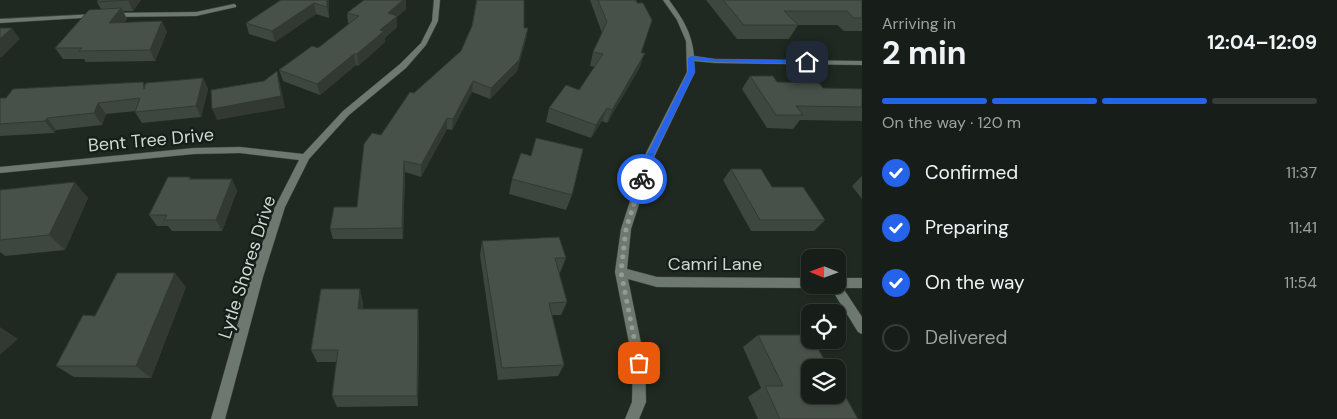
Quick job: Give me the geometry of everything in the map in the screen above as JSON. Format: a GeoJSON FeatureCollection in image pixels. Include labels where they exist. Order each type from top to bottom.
{"type":"FeatureCollection","features":[{"type":"Feature","properties":{"kind":"street","name":"Lytle Shores Drive"},"geometry":{"type":"LineString","coordinates":[[218,419],[257,276],[280,207],[305,157],[346,113],[403,66],[424,44],[435,21],[438,0]]}},
{"type":"Feature","properties":{"kind":"street"},"geometry":{"type":"LineString","coordinates":[[632,419],[639,402],[639,363],[621,272],[626,229],[650,155],[692,72],[689,41],[680,20],[666,0]]}},
{"type":"Feature","properties":{"kind":"street"},"geometry":{"type":"LineString","coordinates":[[0,21],[148,14],[196,14],[234,6]]}},
{"type":"Feature","properties":{"kind":"street"},"geometry":{"type":"LineString","coordinates":[[691,58],[862,62]]}},
{"type":"Feature","properties":{"kind":"street","name":"Bent Tree Drive"},"geometry":{"type":"LineString","coordinates":[[0,170],[194,151],[240,150],[305,157]]}},
{"type":"Feature","properties":{"kind":"street","name":"Camri Lane"},"geometry":{"type":"LineString","coordinates":[[621,272],[657,282],[801,283]]}},
{"type":"Feature","properties":{"kind":"street"},"geometry":{"type":"LineString","coordinates":[[846,284],[862,283]]}},
{"type":"Feature","properties":{"kind":"street"},"geometry":{"type":"LineString","coordinates":[[842,294],[862,328]]}},
{"type":"Feature","properties":{"kind":"building"},"geometry":{"type":"Polygon","coordinates":[[[98,0],[128,0],[97,2],[98,0]]]}},
{"type":"Feature","properties":{"kind":"building"},"geometry":{"type":"Polygon","coordinates":[[[281,0],[327,0],[327,7],[314,3],[272,31],[246,23],[281,0]]]}},
{"type":"Feature","properties":{"kind":"building"},"geometry":{"type":"Polygon","coordinates":[[[364,0],[403,0],[388,13],[397,16],[380,30],[384,31],[317,84],[279,70],[312,46],[318,48],[359,16],[347,13],[364,0]]]}},
{"type":"Feature","properties":{"kind":"building"},"geometry":{"type":"Polygon","coordinates":[[[477,0],[524,0],[524,28],[528,28],[519,60],[491,88],[473,81],[453,119],[447,118],[421,165],[404,161],[402,228],[330,229],[334,207],[357,207],[364,144],[372,133],[381,135],[410,92],[414,93],[461,51],[472,26],[477,0]]]}},
{"type":"Feature","properties":{"kind":"building"},"geometry":{"type":"Polygon","coordinates":[[[598,0],[636,0],[637,3],[643,3],[652,20],[641,53],[645,53],[612,110],[607,108],[596,125],[549,108],[566,85],[579,90],[603,54],[593,52],[607,22],[598,0]]]}},
{"type":"Feature","properties":{"kind":"building"},"geometry":{"type":"Polygon","coordinates":[[[723,0],[862,0],[862,18],[854,18],[847,11],[784,11],[798,25],[744,25],[723,0]]]}},
{"type":"Feature","properties":{"kind":"building"},"geometry":{"type":"Polygon","coordinates":[[[121,8],[109,23],[162,21],[150,50],[79,51],[82,48],[55,48],[89,10],[121,8]]]}},
{"type":"Feature","properties":{"kind":"building"},"geometry":{"type":"Polygon","coordinates":[[[0,28],[12,28],[0,39],[0,28]]]}},
{"type":"Feature","properties":{"kind":"building"},"geometry":{"type":"Polygon","coordinates":[[[277,71],[281,96],[212,109],[211,90],[264,81],[277,71]]]}},
{"type":"Feature","properties":{"kind":"building"},"geometry":{"type":"Polygon","coordinates":[[[750,76],[773,76],[777,82],[819,83],[823,88],[862,89],[862,107],[796,106],[803,115],[776,115],[750,76]]]}},
{"type":"Feature","properties":{"kind":"building"},"geometry":{"type":"Polygon","coordinates":[[[203,78],[196,106],[135,112],[140,98],[98,103],[94,113],[47,118],[45,121],[0,124],[0,98],[6,98],[13,89],[143,82],[144,89],[146,83],[203,78]]]}},
{"type":"Feature","properties":{"kind":"building"},"geometry":{"type":"Polygon","coordinates":[[[536,138],[583,149],[572,195],[512,179],[521,153],[531,156],[536,138]]]}},
{"type":"Feature","properties":{"kind":"building"},"geometry":{"type":"Polygon","coordinates":[[[731,169],[761,169],[772,187],[803,187],[825,220],[760,220],[731,169]]]}},
{"type":"Feature","properties":{"kind":"building"},"geometry":{"type":"Polygon","coordinates":[[[168,177],[232,179],[216,220],[164,220],[167,215],[149,215],[168,177]]]}},
{"type":"Feature","properties":{"kind":"building"},"geometry":{"type":"Polygon","coordinates":[[[75,182],[49,235],[0,240],[0,190],[75,182]]]}},
{"type":"Feature","properties":{"kind":"building"},"geometry":{"type":"Polygon","coordinates":[[[559,237],[566,258],[555,258],[567,302],[549,303],[564,365],[502,368],[482,241],[559,237]]]}},
{"type":"Feature","properties":{"kind":"building"},"geometry":{"type":"Polygon","coordinates":[[[117,273],[175,273],[136,366],[56,366],[83,315],[95,316],[117,273]]]}},
{"type":"Feature","properties":{"kind":"building"},"geometry":{"type":"Polygon","coordinates":[[[321,289],[360,289],[358,309],[418,309],[417,396],[332,396],[338,350],[311,350],[321,289]]]}},
{"type":"Feature","properties":{"kind":"building"},"geometry":{"type":"Polygon","coordinates":[[[758,335],[801,335],[801,349],[818,349],[824,359],[801,359],[801,404],[846,404],[846,397],[858,419],[780,419],[765,386],[783,386],[758,335]]]}},
{"type":"Feature","properties":{"kind":"way so far"},"geometry":{"type":"LineString","coordinates":[[639,363],[621,272],[626,229],[642,179]]}},
{"type":"Feature","properties":{"kind":"route"},"geometry":{"type":"LineString","coordinates":[[642,179],[650,155],[692,72],[691,58],[807,62]]}}]}
